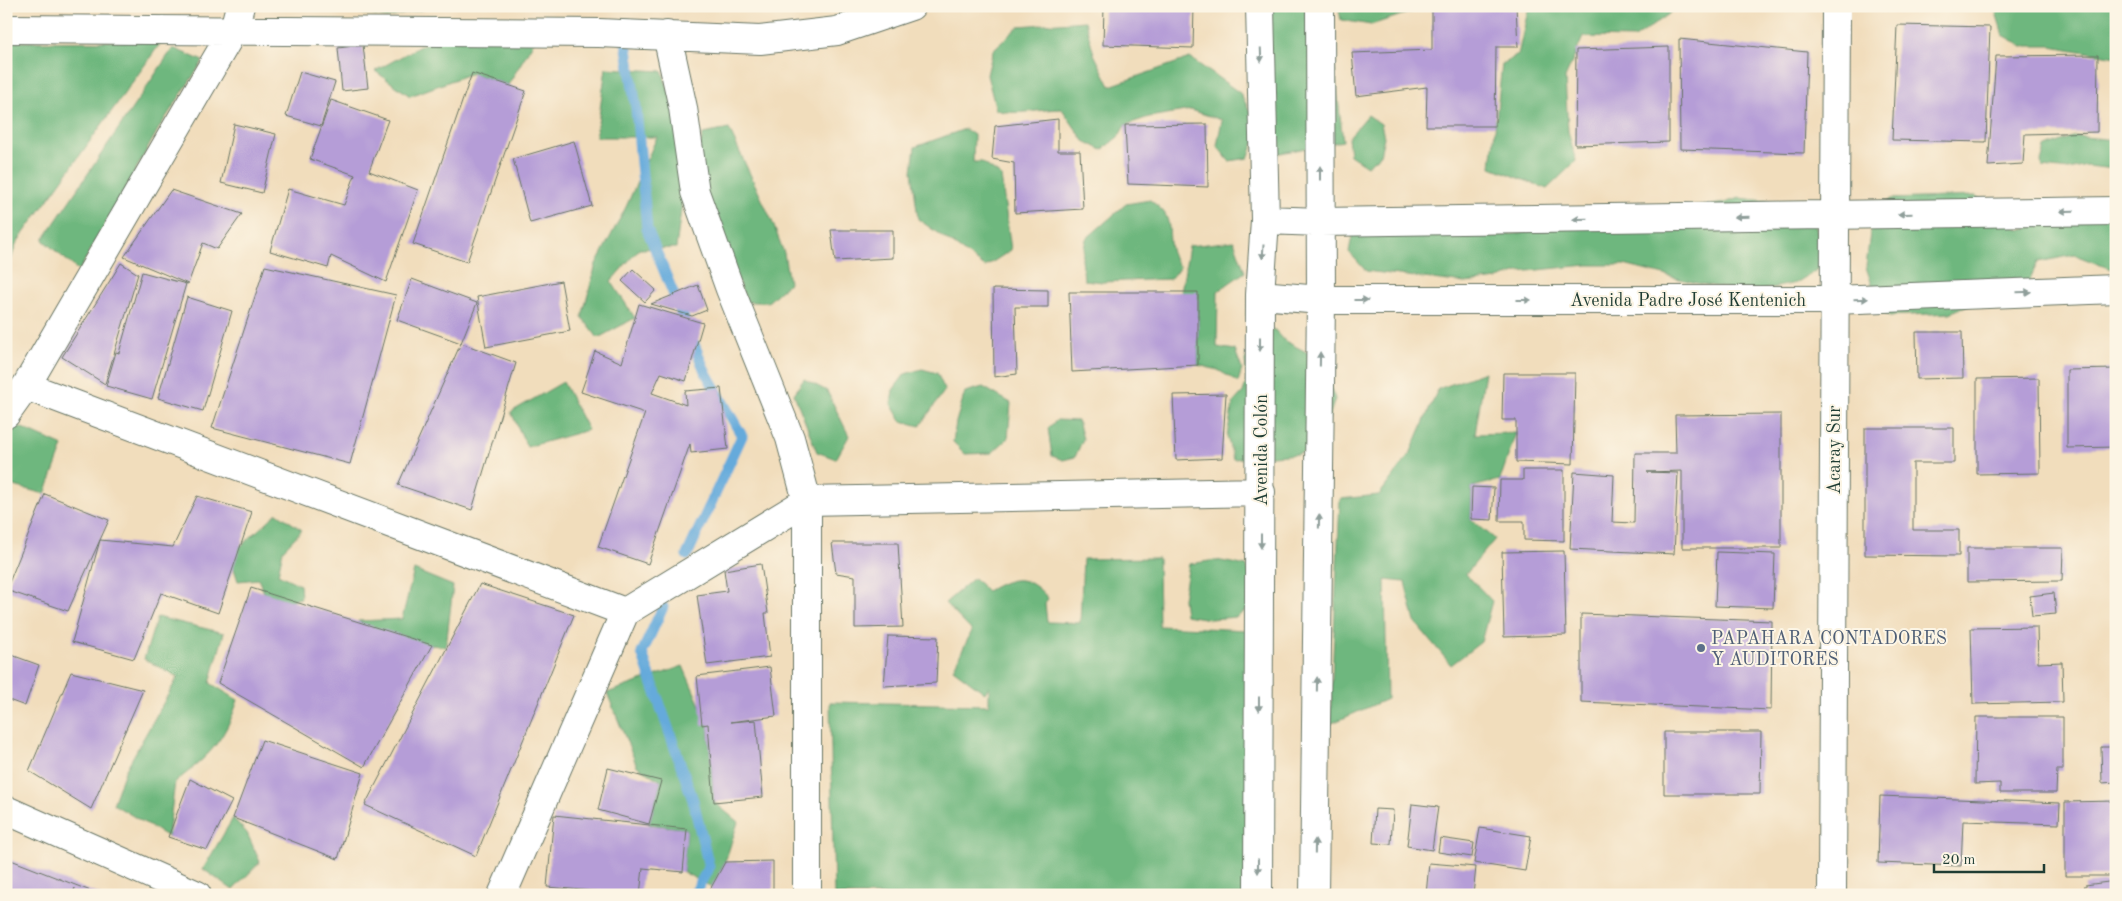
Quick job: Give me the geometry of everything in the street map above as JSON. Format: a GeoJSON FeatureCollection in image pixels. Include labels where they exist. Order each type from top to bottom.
{"type":"FeatureCollection","features":[{"type":"Feature","properties":{"kind":"street"},"geometry":{"type":"LineString","coordinates":[[6,29],[237,18],[760,40],[838,19],[911,6]]}},
{"type":"Feature","properties":{"kind":"street","name":"Avenida Colón"},"geometry":{"type":"LineString","coordinates":[[1258,895],[1261,492],[1260,295],[1265,220],[1260,6]]}},
{"type":"Feature","properties":{"kind":"street"},"geometry":{"type":"LineString","coordinates":[[1314,895],[1321,300],[1320,6]]}},
{"type":"Feature","properties":{"kind":"street","name":"Acaray Sur"},"geometry":{"type":"LineString","coordinates":[[1832,895],[1836,6]]}},
{"type":"Feature","properties":{"kind":"street"},"geometry":{"type":"LineString","coordinates":[[6,414],[26,386],[237,18]]}},
{"type":"Feature","properties":{"kind":"street"},"geometry":{"type":"LineString","coordinates":[[667,35],[683,108],[695,192],[730,289],[790,438],[807,501],[807,895]]}},
{"type":"Feature","properties":{"kind":"street"},"geometry":{"type":"LineString","coordinates":[[1265,220],[1320,222],[2116,211]]}},
{"type":"Feature","properties":{"kind":"street","name":"Avenida Padre José Kentenich"},"geometry":{"type":"LineString","coordinates":[[1260,295],[1321,300],[1834,300],[2116,289]]}},
{"type":"Feature","properties":{"kind":"street"},"geometry":{"type":"LineString","coordinates":[[26,386],[625,612]]}},
{"type":"Feature","properties":{"kind":"street"},"geometry":{"type":"LineString","coordinates":[[502,895],[625,612],[807,501],[1261,492]]}},
{"type":"Feature","properties":{"kind":"street"},"geometry":{"type":"LineString","coordinates":[[6,810],[197,895]]}},
{"type":"Feature","properties":{"kind":"green space"},"geometry":{"type":"Polygon","coordinates":[[[323,6],[436,6],[387,18],[323,6]]]}},
{"type":"Feature","properties":{"kind":"green space"},"geometry":{"type":"Polygon","coordinates":[[[1269,6],[1327,6],[1343,141],[1270,155],[1269,6]]]}},
{"type":"Feature","properties":{"kind":"green space"},"geometry":{"type":"Polygon","coordinates":[[[1338,6],[1418,6],[1417,10],[1371,25],[1341,20],[1338,6]]]}},
{"type":"Feature","properties":{"kind":"green space"},"geometry":{"type":"Polygon","coordinates":[[[1529,6],[1676,6],[1676,9],[1635,38],[1583,37],[1565,78],[1568,131],[1576,161],[1547,189],[1491,167],[1502,64],[1518,55],[1529,6]]]}},
{"type":"Feature","properties":{"kind":"green space"},"geometry":{"type":"Polygon","coordinates":[[[2006,6],[2116,6],[2116,57],[2050,46],[2023,46],[2003,35],[1995,9],[2006,6]]]}},
{"type":"Feature","properties":{"kind":"green space"},"geometry":{"type":"Polygon","coordinates":[[[1085,21],[1094,54],[1110,86],[1190,58],[1240,93],[1258,125],[1258,133],[1248,158],[1229,161],[1217,146],[1222,120],[1191,110],[1149,117],[1125,125],[1119,136],[1102,150],[1084,141],[1062,109],[1020,112],[996,110],[987,75],[993,50],[1019,26],[1085,21]]]}},
{"type":"Feature","properties":{"kind":"green space"},"geometry":{"type":"Polygon","coordinates":[[[539,33],[508,85],[472,73],[410,96],[375,71],[442,34],[539,33]]]}},
{"type":"Feature","properties":{"kind":"green space"},"geometry":{"type":"Polygon","coordinates":[[[162,41],[16,244],[6,276],[6,42],[162,41]]]}},
{"type":"Feature","properties":{"kind":"green space"},"geometry":{"type":"Polygon","coordinates":[[[173,48],[203,61],[159,128],[79,271],[43,240],[173,48]]]}},
{"type":"Feature","properties":{"kind":"green space"},"geometry":{"type":"Polygon","coordinates":[[[606,68],[662,71],[689,150],[676,248],[639,249],[611,281],[635,318],[598,338],[582,317],[596,264],[626,207],[657,137],[596,137],[606,68]]]}},
{"type":"Feature","properties":{"kind":"green space"},"geometry":{"type":"Polygon","coordinates":[[[1368,115],[1381,124],[1384,137],[1380,155],[1367,166],[1350,155],[1348,138],[1368,115]]]}},
{"type":"Feature","properties":{"kind":"green space"},"geometry":{"type":"Polygon","coordinates":[[[729,129],[772,221],[784,253],[789,283],[768,302],[747,302],[693,178],[703,134],[729,129]]]}},
{"type":"Feature","properties":{"kind":"green space"},"geometry":{"type":"Polygon","coordinates":[[[965,129],[974,135],[973,162],[982,162],[1001,176],[1011,250],[985,267],[918,219],[912,171],[915,147],[965,129]]]}},
{"type":"Feature","properties":{"kind":"green space"},"geometry":{"type":"Polygon","coordinates":[[[2074,136],[2116,140],[2116,169],[2086,166],[2069,170],[2043,167],[2041,162],[2045,148],[2074,136]]]}},
{"type":"Feature","properties":{"kind":"green space"},"geometry":{"type":"Polygon","coordinates":[[[1976,196],[2019,230],[2116,204],[2116,271],[2075,255],[2038,262],[2027,285],[1992,294],[1950,313],[1889,316],[1881,312],[1866,267],[1870,233],[1890,199],[1976,196]]]}},
{"type":"Feature","properties":{"kind":"green space"},"geometry":{"type":"Polygon","coordinates":[[[1740,198],[1774,202],[1816,226],[1823,266],[1796,283],[1752,292],[1700,284],[1624,265],[1587,265],[1518,272],[1498,279],[1465,283],[1366,271],[1349,252],[1356,214],[1375,207],[1443,230],[1486,237],[1546,230],[1724,203],[1740,198]]]}},
{"type":"Feature","properties":{"kind":"green space"},"geometry":{"type":"Polygon","coordinates":[[[1150,200],[1160,208],[1168,220],[1172,254],[1180,267],[1170,279],[1103,282],[1084,280],[1082,258],[1086,239],[1126,204],[1150,200]]]}},
{"type":"Feature","properties":{"kind":"green space"},"geometry":{"type":"Polygon","coordinates":[[[1234,241],[1245,272],[1218,291],[1217,347],[1235,350],[1242,369],[1238,382],[1218,370],[1198,365],[1198,293],[1181,293],[1189,246],[1234,241]]]}},
{"type":"Feature","properties":{"kind":"green space"},"geometry":{"type":"Polygon","coordinates":[[[1266,329],[1275,330],[1285,341],[1320,359],[1335,399],[1319,447],[1298,454],[1233,459],[1227,436],[1233,403],[1243,392],[1247,380],[1245,360],[1266,329]]]}},
{"type":"Feature","properties":{"kind":"green space"},"geometry":{"type":"Polygon","coordinates":[[[922,369],[937,373],[945,390],[920,426],[901,421],[891,404],[893,390],[905,374],[922,369]]]}},
{"type":"Feature","properties":{"kind":"green space"},"geometry":{"type":"Polygon","coordinates":[[[1485,372],[1475,434],[1516,433],[1500,480],[1472,487],[1471,519],[1495,539],[1466,574],[1492,601],[1481,642],[1451,665],[1415,622],[1405,582],[1385,580],[1387,699],[1330,724],[1340,499],[1379,495],[1410,454],[1438,389],[1485,372]]]}},
{"type":"Feature","properties":{"kind":"green space"},"geometry":{"type":"Polygon","coordinates":[[[804,379],[827,391],[849,436],[836,459],[817,452],[794,394],[804,379]]]}},
{"type":"Feature","properties":{"kind":"green space"},"geometry":{"type":"Polygon","coordinates":[[[563,382],[588,430],[527,447],[511,412],[563,382]]]}},
{"type":"Feature","properties":{"kind":"green space"},"geometry":{"type":"Polygon","coordinates":[[[983,387],[1011,403],[1008,438],[992,453],[965,454],[953,442],[956,422],[965,392],[983,387]]]}},
{"type":"Feature","properties":{"kind":"green space"},"geometry":{"type":"Polygon","coordinates":[[[1057,420],[1078,421],[1083,439],[1075,457],[1063,460],[1052,456],[1048,428],[1057,420]]]}},
{"type":"Feature","properties":{"kind":"green space"},"geometry":{"type":"Polygon","coordinates":[[[11,423],[63,446],[45,494],[6,484],[6,429],[11,423]]]}},
{"type":"Feature","properties":{"kind":"green space"},"geometry":{"type":"Polygon","coordinates":[[[277,513],[302,530],[283,550],[278,574],[300,585],[301,598],[270,605],[258,579],[238,581],[230,556],[277,513]]]}},
{"type":"Feature","properties":{"kind":"green space"},"geometry":{"type":"Polygon","coordinates":[[[1158,558],[1159,626],[1247,630],[1249,895],[834,895],[830,702],[989,705],[989,686],[985,693],[953,669],[972,631],[945,603],[974,578],[987,591],[1012,580],[1026,581],[1048,598],[1045,604],[1047,622],[1080,623],[1083,559],[1158,558]]]}},
{"type":"Feature","properties":{"kind":"green space"},"geometry":{"type":"Polygon","coordinates":[[[1216,560],[1247,566],[1256,603],[1237,617],[1210,619],[1185,615],[1183,599],[1189,564],[1216,560]]]}},
{"type":"Feature","properties":{"kind":"green space"},"geometry":{"type":"Polygon","coordinates":[[[414,570],[453,586],[446,647],[432,645],[376,653],[358,621],[402,619],[414,570]]]}},
{"type":"Feature","properties":{"kind":"green space"},"geometry":{"type":"Polygon","coordinates":[[[157,617],[224,633],[210,683],[238,700],[233,715],[221,738],[206,756],[175,782],[168,837],[113,804],[125,771],[178,677],[144,659],[157,617]]]}},
{"type":"Feature","properties":{"kind":"green space"},"geometry":{"type":"Polygon","coordinates":[[[683,666],[708,724],[714,802],[738,822],[725,862],[712,887],[683,872],[687,829],[649,824],[661,781],[637,766],[607,693],[683,666]]]}},
{"type":"Feature","properties":{"kind":"green space"},"geometry":{"type":"Polygon","coordinates":[[[233,818],[247,833],[260,862],[233,890],[203,869],[233,818]]]}},
{"type":"Feature","properties":{"kind":"building"},"geometry":{"type":"Polygon","coordinates":[[[1104,6],[1194,6],[1193,48],[1103,45],[1104,6]]]}},
{"type":"Feature","properties":{"kind":"building"},"geometry":{"type":"Polygon","coordinates":[[[1432,6],[1516,6],[1518,47],[1496,47],[1495,126],[1426,126],[1427,87],[1356,96],[1352,53],[1432,50],[1432,6]]]}},
{"type":"Feature","properties":{"kind":"building"},"geometry":{"type":"Polygon","coordinates":[[[1897,25],[1990,27],[1986,142],[1892,140],[1897,25]]]}},
{"type":"Feature","properties":{"kind":"building"},"geometry":{"type":"Polygon","coordinates":[[[1679,39],[1807,52],[1804,153],[1680,149],[1679,39]]]}},
{"type":"Feature","properties":{"kind":"building"},"geometry":{"type":"Polygon","coordinates":[[[363,45],[368,88],[342,91],[338,48],[363,45]]]}},
{"type":"Feature","properties":{"kind":"building"},"geometry":{"type":"Polygon","coordinates":[[[1669,47],[1669,142],[1575,145],[1576,50],[1669,47]]]}},
{"type":"Feature","properties":{"kind":"building"},"geometry":{"type":"Polygon","coordinates":[[[2098,55],[2097,132],[2025,134],[2023,164],[1988,166],[1996,56],[2098,55]]]}},
{"type":"Feature","properties":{"kind":"building"},"geometry":{"type":"Polygon","coordinates":[[[300,72],[335,82],[321,126],[286,116],[300,72]]]}},
{"type":"Feature","properties":{"kind":"building"},"geometry":{"type":"Polygon","coordinates":[[[472,73],[526,91],[467,262],[413,244],[472,73]]]}},
{"type":"Feature","properties":{"kind":"building"},"geometry":{"type":"Polygon","coordinates":[[[331,100],[388,120],[369,171],[418,190],[386,282],[331,256],[328,268],[270,251],[288,189],[344,205],[355,175],[310,159],[331,100]]]}},
{"type":"Feature","properties":{"kind":"building"},"geometry":{"type":"Polygon","coordinates":[[[1058,119],[1058,151],[1080,151],[1083,209],[1015,213],[1014,163],[992,159],[995,126],[1058,119]]]}},
{"type":"Feature","properties":{"kind":"building"},"geometry":{"type":"Polygon","coordinates":[[[234,124],[276,134],[262,193],[221,183],[234,124]]]}},
{"type":"Feature","properties":{"kind":"building"},"geometry":{"type":"Polygon","coordinates":[[[1207,124],[1208,187],[1128,184],[1125,125],[1207,124]]]}},
{"type":"Feature","properties":{"kind":"building"},"geometry":{"type":"Polygon","coordinates":[[[574,141],[592,206],[530,223],[513,159],[574,141]]]}},
{"type":"Feature","properties":{"kind":"building"},"geometry":{"type":"Polygon","coordinates":[[[171,190],[242,214],[217,249],[203,243],[188,284],[124,257],[171,190]]]}},
{"type":"Feature","properties":{"kind":"building"},"geometry":{"type":"Polygon","coordinates":[[[831,230],[893,230],[893,258],[835,261],[831,230]]]}},
{"type":"Feature","properties":{"kind":"building"},"geometry":{"type":"Polygon","coordinates":[[[121,263],[138,274],[105,384],[62,357],[121,263]]]}},
{"type":"Feature","properties":{"kind":"building"},"geometry":{"type":"Polygon","coordinates":[[[265,266],[396,295],[350,464],[212,428],[265,266]]]}},
{"type":"Feature","properties":{"kind":"building"},"geometry":{"type":"Polygon","coordinates":[[[633,269],[656,290],[645,302],[622,281],[633,269]]]}},
{"type":"Feature","properties":{"kind":"building"},"geometry":{"type":"Polygon","coordinates":[[[142,272],[186,284],[152,399],[106,386],[116,352],[119,353],[142,272]]]}},
{"type":"Feature","properties":{"kind":"building"},"geometry":{"type":"Polygon","coordinates":[[[412,279],[477,303],[461,343],[397,320],[412,279]]]}},
{"type":"Feature","properties":{"kind":"building"},"geometry":{"type":"Polygon","coordinates":[[[561,281],[570,331],[486,347],[477,297],[561,281]]]}},
{"type":"Feature","properties":{"kind":"building"},"geometry":{"type":"Polygon","coordinates":[[[698,285],[707,310],[692,316],[651,304],[698,285]]]}},
{"type":"Feature","properties":{"kind":"building"},"geometry":{"type":"Polygon","coordinates":[[[993,289],[1048,290],[1048,307],[1015,307],[1017,374],[994,377],[993,289]]]}},
{"type":"Feature","properties":{"kind":"building"},"geometry":{"type":"Polygon","coordinates":[[[1069,292],[1198,292],[1198,365],[1072,372],[1069,292]]]}},
{"type":"Feature","properties":{"kind":"building"},"geometry":{"type":"Polygon","coordinates":[[[187,297],[232,311],[203,411],[158,398],[187,297]]]}},
{"type":"Feature","properties":{"kind":"building"},"geometry":{"type":"Polygon","coordinates":[[[639,304],[703,323],[686,381],[661,373],[652,393],[686,405],[685,391],[721,388],[728,449],[691,453],[690,444],[648,564],[598,547],[645,413],[581,392],[595,351],[622,363],[639,304]]]}},
{"type":"Feature","properties":{"kind":"building"},"geometry":{"type":"Polygon","coordinates":[[[1916,332],[1962,332],[1963,378],[1917,379],[1916,332]]]}},
{"type":"Feature","properties":{"kind":"building"},"geometry":{"type":"Polygon","coordinates":[[[461,343],[516,363],[472,510],[398,485],[461,343]]]}},
{"type":"Feature","properties":{"kind":"building"},"geometry":{"type":"Polygon","coordinates":[[[2116,369],[2116,447],[2067,448],[2067,370],[2116,369]]]}},
{"type":"Feature","properties":{"kind":"building"},"geometry":{"type":"Polygon","coordinates":[[[1503,373],[1575,373],[1573,464],[1516,462],[1516,420],[1502,420],[1503,373]]]}},
{"type":"Feature","properties":{"kind":"building"},"geometry":{"type":"Polygon","coordinates":[[[2039,378],[2040,473],[1977,474],[1977,379],[2039,378]]]}},
{"type":"Feature","properties":{"kind":"building"},"geometry":{"type":"Polygon","coordinates":[[[1226,394],[1222,458],[1176,460],[1173,395],[1226,394]]]}},
{"type":"Feature","properties":{"kind":"building"},"geometry":{"type":"Polygon","coordinates":[[[1781,414],[1781,548],[1682,548],[1682,471],[1647,472],[1678,473],[1674,554],[1570,549],[1574,472],[1614,475],[1612,522],[1634,523],[1635,453],[1676,453],[1675,415],[1781,414]]]}},
{"type":"Feature","properties":{"kind":"building"},"geometry":{"type":"Polygon","coordinates":[[[1865,428],[1954,428],[1954,463],[1913,463],[1913,530],[1959,530],[1959,556],[1865,555],[1865,428]]]}},
{"type":"Feature","properties":{"kind":"building"},"geometry":{"type":"Polygon","coordinates":[[[1523,470],[1564,470],[1564,541],[1524,540],[1524,521],[1499,521],[1500,480],[1523,480],[1523,470]]]}},
{"type":"Feature","properties":{"kind":"building"},"geometry":{"type":"Polygon","coordinates":[[[1472,487],[1494,488],[1492,520],[1471,519],[1472,487]]]}},
{"type":"Feature","properties":{"kind":"building"},"geometry":{"type":"Polygon","coordinates":[[[45,494],[109,520],[68,611],[6,590],[45,494]]]}},
{"type":"Feature","properties":{"kind":"building"},"geometry":{"type":"Polygon","coordinates":[[[197,496],[252,512],[218,613],[161,593],[134,659],[72,642],[100,540],[173,547],[197,496]]]}},
{"type":"Feature","properties":{"kind":"building"},"geometry":{"type":"Polygon","coordinates":[[[832,543],[898,543],[903,627],[855,628],[855,576],[836,573],[832,543]]]}},
{"type":"Feature","properties":{"kind":"building"},"geometry":{"type":"Polygon","coordinates":[[[1967,548],[2063,548],[2062,581],[1967,582],[1967,548]]]}},
{"type":"Feature","properties":{"kind":"building"},"geometry":{"type":"Polygon","coordinates":[[[1564,551],[1566,635],[1504,637],[1502,552],[1564,551]]]}},
{"type":"Feature","properties":{"kind":"building"},"geometry":{"type":"Polygon","coordinates":[[[1717,552],[1775,554],[1773,608],[1715,606],[1717,552]]]}},
{"type":"Feature","properties":{"kind":"building"},"geometry":{"type":"Polygon","coordinates":[[[761,564],[768,613],[765,613],[770,657],[707,665],[697,595],[727,591],[724,570],[761,564]]]}},
{"type":"Feature","properties":{"kind":"building"},"geometry":{"type":"Polygon","coordinates":[[[480,584],[574,615],[476,856],[365,805],[480,584]]]}},
{"type":"Feature","properties":{"kind":"building"},"geometry":{"type":"Polygon","coordinates":[[[251,588],[432,645],[364,767],[218,683],[251,588]]]}},
{"type":"Feature","properties":{"kind":"building"},"geometry":{"type":"Polygon","coordinates":[[[2054,593],[2056,614],[2032,616],[2030,596],[2054,593]]]}},
{"type":"Feature","properties":{"kind":"building"},"geometry":{"type":"Polygon","coordinates":[[[1581,614],[1772,621],[1771,710],[1581,702],[1581,614]]]}},
{"type":"Feature","properties":{"kind":"building"},"geometry":{"type":"Polygon","coordinates":[[[2037,627],[2038,663],[2062,662],[2063,702],[1973,704],[1971,628],[2037,627]]]}},
{"type":"Feature","properties":{"kind":"building"},"geometry":{"type":"Polygon","coordinates":[[[888,636],[938,637],[936,683],[884,686],[888,636]]]}},
{"type":"Feature","properties":{"kind":"building"},"geometry":{"type":"Polygon","coordinates":[[[6,653],[39,665],[25,706],[6,699],[6,653]]]}},
{"type":"Feature","properties":{"kind":"building"},"geometry":{"type":"Polygon","coordinates":[[[770,667],[776,716],[730,722],[756,720],[763,797],[714,802],[708,724],[702,725],[697,676],[770,667]]]}},
{"type":"Feature","properties":{"kind":"building"},"geometry":{"type":"Polygon","coordinates":[[[71,672],[143,690],[91,809],[29,771],[71,672]]]}},
{"type":"Feature","properties":{"kind":"building"},"geometry":{"type":"Polygon","coordinates":[[[1976,717],[2063,717],[2063,770],[2057,770],[2056,793],[2000,793],[2000,783],[1975,784],[1976,717]]]}},
{"type":"Feature","properties":{"kind":"building"},"geometry":{"type":"Polygon","coordinates":[[[1664,732],[1761,732],[1760,794],[1664,794],[1664,732]]]}},
{"type":"Feature","properties":{"kind":"building"},"geometry":{"type":"Polygon","coordinates":[[[262,740],[363,773],[338,859],[233,818],[262,740]]]}},
{"type":"Feature","properties":{"kind":"building"},"geometry":{"type":"Polygon","coordinates":[[[2101,747],[2116,747],[2116,782],[2102,783],[2101,747]]]}},
{"type":"Feature","properties":{"kind":"building"},"geometry":{"type":"Polygon","coordinates":[[[608,768],[661,781],[649,824],[598,810],[608,768]]]}},
{"type":"Feature","properties":{"kind":"building"},"geometry":{"type":"Polygon","coordinates":[[[190,779],[232,801],[207,850],[168,837],[190,779]]]}},
{"type":"Feature","properties":{"kind":"building"},"geometry":{"type":"Polygon","coordinates":[[[1880,796],[2060,803],[2059,824],[1963,821],[1961,866],[1878,863],[1880,796]]]}},
{"type":"Feature","properties":{"kind":"building"},"geometry":{"type":"Polygon","coordinates":[[[2116,801],[2116,876],[2065,876],[2065,802],[2116,801]]]}},
{"type":"Feature","properties":{"kind":"building"},"geometry":{"type":"Polygon","coordinates":[[[1412,804],[1438,807],[1432,850],[1407,846],[1412,804]]]}},
{"type":"Feature","properties":{"kind":"building"},"geometry":{"type":"Polygon","coordinates":[[[1375,809],[1393,810],[1391,844],[1373,843],[1375,809]]]}},
{"type":"Feature","properties":{"kind":"building"},"geometry":{"type":"Polygon","coordinates":[[[554,815],[687,829],[683,872],[643,868],[640,895],[547,887],[554,815]]]}},
{"type":"Feature","properties":{"kind":"building"},"geometry":{"type":"Polygon","coordinates":[[[1480,828],[1531,836],[1525,871],[1474,863],[1480,828]]]}},
{"type":"Feature","properties":{"kind":"building"},"geometry":{"type":"Polygon","coordinates":[[[1440,838],[1474,843],[1472,857],[1438,852],[1440,838]]]}},
{"type":"Feature","properties":{"kind":"building"},"geometry":{"type":"Polygon","coordinates":[[[11,860],[101,895],[73,895],[75,888],[72,895],[6,895],[6,868],[11,860]]]}},
{"type":"Feature","properties":{"kind":"building"},"geometry":{"type":"Polygon","coordinates":[[[773,861],[773,895],[707,895],[725,862],[773,861]]]}},
{"type":"Feature","properties":{"kind":"building"},"geometry":{"type":"Polygon","coordinates":[[[1429,863],[1476,867],[1473,895],[1426,895],[1429,863]]]}},
{"type":"Feature","properties":{"kind":"building"},"geometry":{"type":"Polygon","coordinates":[[[2116,881],[2116,895],[2084,895],[2085,885],[2116,881]]]}},
{"type":"Feature","properties":{"kind":"waterway"},"geometry":{"type":"LineString","coordinates":[[626,42],[636,108],[647,229],[705,371],[742,436],[687,555]]}},
{"type":"Feature","properties":{"kind":"waterway"},"geometry":{"type":"LineString","coordinates":[[663,607],[642,653],[693,800],[709,867],[694,895]]}},
{"type":"Feature","properties":{"kind":"place","name":"PAPAHARA CONTADORES Y AUDITORES"},"geometry":{"type":"Point","coordinates":[1701,648]}}]}
